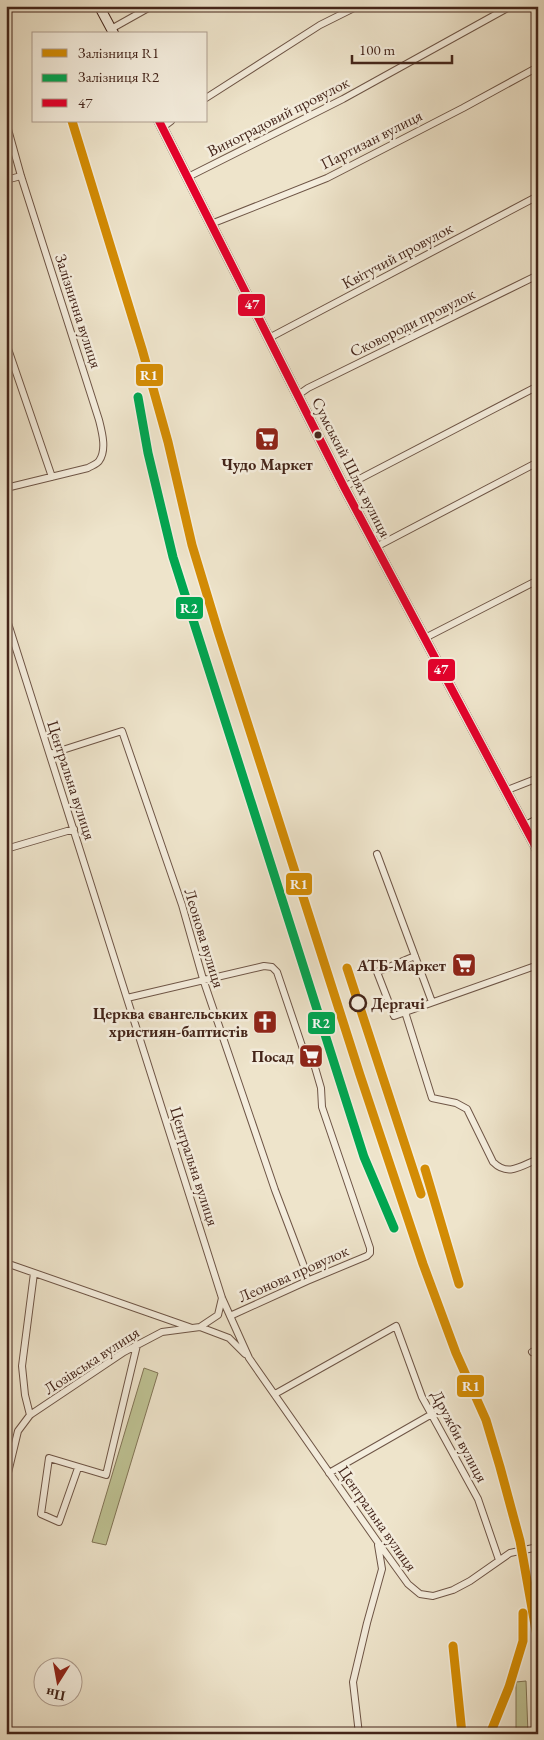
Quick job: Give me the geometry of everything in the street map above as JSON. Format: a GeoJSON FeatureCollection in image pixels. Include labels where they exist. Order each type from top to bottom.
{"type":"FeatureCollection","features":[{"type":"Feature","properties":{"kind":"main road"},"geometry":{"type":"LineString","coordinates":[[100,6],[112,32]]}},
{"type":"Feature","properties":{"kind":"main road","name":"Сумський Шлях вулиця"},"geometry":{"type":"LineString","coordinates":[[161,124],[344,487],[538,851]]}},
{"type":"Feature","properties":{"kind":"main road"},"geometry":{"type":"LineString","coordinates":[[525,827],[538,820]]}},
{"type":"Feature","properties":{"kind":"street"},"geometry":{"type":"LineString","coordinates":[[112,32],[152,6]]}},
{"type":"Feature","properties":{"kind":"street"},"geometry":{"type":"LineString","coordinates":[[208,97],[320,25],[358,6]]}},
{"type":"Feature","properties":{"kind":"street","name":"Виноградовий провулок"},"geometry":{"type":"LineString","coordinates":[[188,178],[343,98],[511,6]]}},
{"type":"Feature","properties":{"kind":"street","name":"Партизан вулиця"},"geometry":{"type":"LineString","coordinates":[[212,224],[327,178],[538,67]]}},
{"type":"Feature","properties":{"kind":"street","name":"Залізнична вулиця"},"geometry":{"type":"LineString","coordinates":[[6,122],[21,176],[100,420],[104,441],[102,454],[98,462],[88,468],[52,477]]}},
{"type":"Feature","properties":{"kind":"street"},"geometry":{"type":"LineString","coordinates":[[6,180],[21,176]]}},
{"type":"Feature","properties":{"kind":"street","name":"Квітучий провулок"},"geometry":{"type":"LineString","coordinates":[[269,338],[538,196]]}},
{"type":"Feature","properties":{"kind":"street","name":"Сковороди провулок"},"geometry":{"type":"LineString","coordinates":[[298,395],[308,388],[538,275]]}},
{"type":"Feature","properties":{"kind":"street"},"geometry":{"type":"LineString","coordinates":[[6,343],[52,477],[6,488]]}},
{"type":"Feature","properties":{"kind":"street"},"geometry":{"type":"LineString","coordinates":[[344,487],[538,386]]}},
{"type":"Feature","properties":{"kind":"street"},"geometry":{"type":"LineString","coordinates":[[376,547],[538,462]]}},
{"type":"Feature","properties":{"kind":"street"},"geometry":{"type":"LineString","coordinates":[[425,638],[538,580]]}},
{"type":"Feature","properties":{"kind":"street","name":"Центральна вулиця"},"geometry":{"type":"LineString","coordinates":[[6,617],[222,1298],[249,1358],[408,1584],[420,1594],[433,1596],[453,1590],[470,1582],[499,1560]]}},
{"type":"Feature","properties":{"kind":"street","name":"Леонова вулиця"},"geometry":{"type":"LineString","coordinates":[[50,754],[122,731],[182,905],[203,979],[275,1190],[305,1269],[307,1281]]}},
{"type":"Feature","properties":{"kind":"street"},"geometry":{"type":"LineString","coordinates":[[505,791],[538,778]]}},
{"type":"Feature","properties":{"kind":"street"},"geometry":{"type":"LineString","coordinates":[[6,849],[74,829]]}},
{"type":"Feature","properties":{"kind":"street"},"geometry":{"type":"LineString","coordinates":[[377,854],[432,1002]]}},
{"type":"Feature","properties":{"kind":"street"},"geometry":{"type":"LineString","coordinates":[[414,956],[377,972],[394,1016],[538,965]]}},
{"type":"Feature","properties":{"kind":"street","name":"Леонова провулок"},"geometry":{"type":"LineString","coordinates":[[203,979],[264,966],[272,967],[277,972],[303,1049],[309,1060],[314,1064],[321,1088],[322,1107],[370,1248],[370,1253],[367,1256],[230,1316]]}},
{"type":"Feature","properties":{"kind":"street"},"geometry":{"type":"LineString","coordinates":[[127,998],[203,979]]}},
{"type":"Feature","properties":{"kind":"street"},"geometry":{"type":"LineString","coordinates":[[405,1012],[432,1098],[456,1103],[467,1110],[493,1162],[500,1169],[508,1171],[538,1159]]}},
{"type":"Feature","properties":{"kind":"street"},"geometry":{"type":"LineString","coordinates":[[6,1263],[229,1338],[249,1358]]}},
{"type":"Feature","properties":{"kind":"street"},"geometry":{"type":"LineString","coordinates":[[30,1416],[22,1366],[34,1273]]}},
{"type":"Feature","properties":{"kind":"street"},"geometry":{"type":"LineString","coordinates":[[196,1328],[218,1315],[222,1298]]}},
{"type":"Feature","properties":{"kind":"street","name":"Дружби вулиця"},"geometry":{"type":"LineString","coordinates":[[274,1394],[396,1326],[422,1397],[478,1499],[499,1560]]}},
{"type":"Feature","properties":{"kind":"street","name":"Лозівська вулиця"},"geometry":{"type":"LineString","coordinates":[[6,1481],[18,1431],[30,1416],[137,1345],[162,1332],[196,1328]]}},
{"type":"Feature","properties":{"kind":"street"},"geometry":{"type":"LineString","coordinates":[[78,1468],[59,1522],[41,1514],[49,1458],[106,1475],[137,1345]]}},
{"type":"Feature","properties":{"kind":"street"},"geometry":{"type":"LineString","coordinates":[[329,1472],[432,1414]]}},
{"type":"Feature","properties":{"kind":"street"},"geometry":{"type":"LineString","coordinates":[[359,1734],[353,1682],[382,1569],[377,1541]]}},
{"type":"Feature","properties":{"kind":"street"},"geometry":{"type":"LineString","coordinates":[[499,1560],[510,1553],[538,1547]]}},
{"type":"Feature","properties":{"kind":"green space"},"geometry":{"type":"Polygon","coordinates":[[[144,1368],[158,1373],[106,1545],[92,1542],[144,1368]]]}},
{"type":"Feature","properties":{"kind":"green space"},"geometry":{"type":"Polygon","coordinates":[[[526,1681],[528,1734],[516,1734],[516,1682],[526,1681]]]}},
{"type":"Feature","properties":{"kind":"rail line","name":"R1"},"geometry":{"type":"LineString","coordinates":[[72,122],[142,349],[168,442],[192,545],[218,631],[360,1075],[423,1264],[456,1353],[486,1420],[520,1541],[538,1642]]}},
{"type":"Feature","properties":{"kind":"rail line","name":"R2"},"geometry":{"type":"LineString","coordinates":[[138,397],[148,453],[173,557],[364,1157],[394,1228]]}},
{"type":"Feature","properties":{"kind":"rail line","name":"R1"},"geometry":{"type":"LineString","coordinates":[[347,968],[421,1194]]}},
{"type":"Feature","properties":{"kind":"rail line","name":"R1"},"geometry":{"type":"LineString","coordinates":[[425,1169],[459,1284]]}},
{"type":"Feature","properties":{"kind":"rail line","name":"R1"},"geometry":{"type":"LineString","coordinates":[[490,1734],[509,1687],[523,1641],[523,1613]]}},
{"type":"Feature","properties":{"kind":"rail line","name":"R1"},"geometry":{"type":"LineString","coordinates":[[453,1646],[462,1734]]}},
{"type":"Feature","properties":{"kind":"transit line","name":"47"},"geometry":{"type":"LineString","coordinates":[[160,122],[344,487],[538,851]]}},
{"type":"Feature","properties":{"kind":"place","name":"Чудо Маркет"},"geometry":{"type":"Point","coordinates":[267,439]}},
{"type":"Feature","properties":{"kind":"place","name":"АТБ-Маркет"},"geometry":{"type":"Point","coordinates":[464,965]}},
{"type":"Feature","properties":{"kind":"place","name":"Дергачі"},"geometry":{"type":"Point","coordinates":[358,1003]}},
{"type":"Feature","properties":{"kind":"place","name":"Церква євангельських християн-баптистів"},"geometry":{"type":"Point","coordinates":[265,1022]}},
{"type":"Feature","properties":{"kind":"place","name":"Посад"},"geometry":{"type":"Point","coordinates":[311,1056]}}]}
